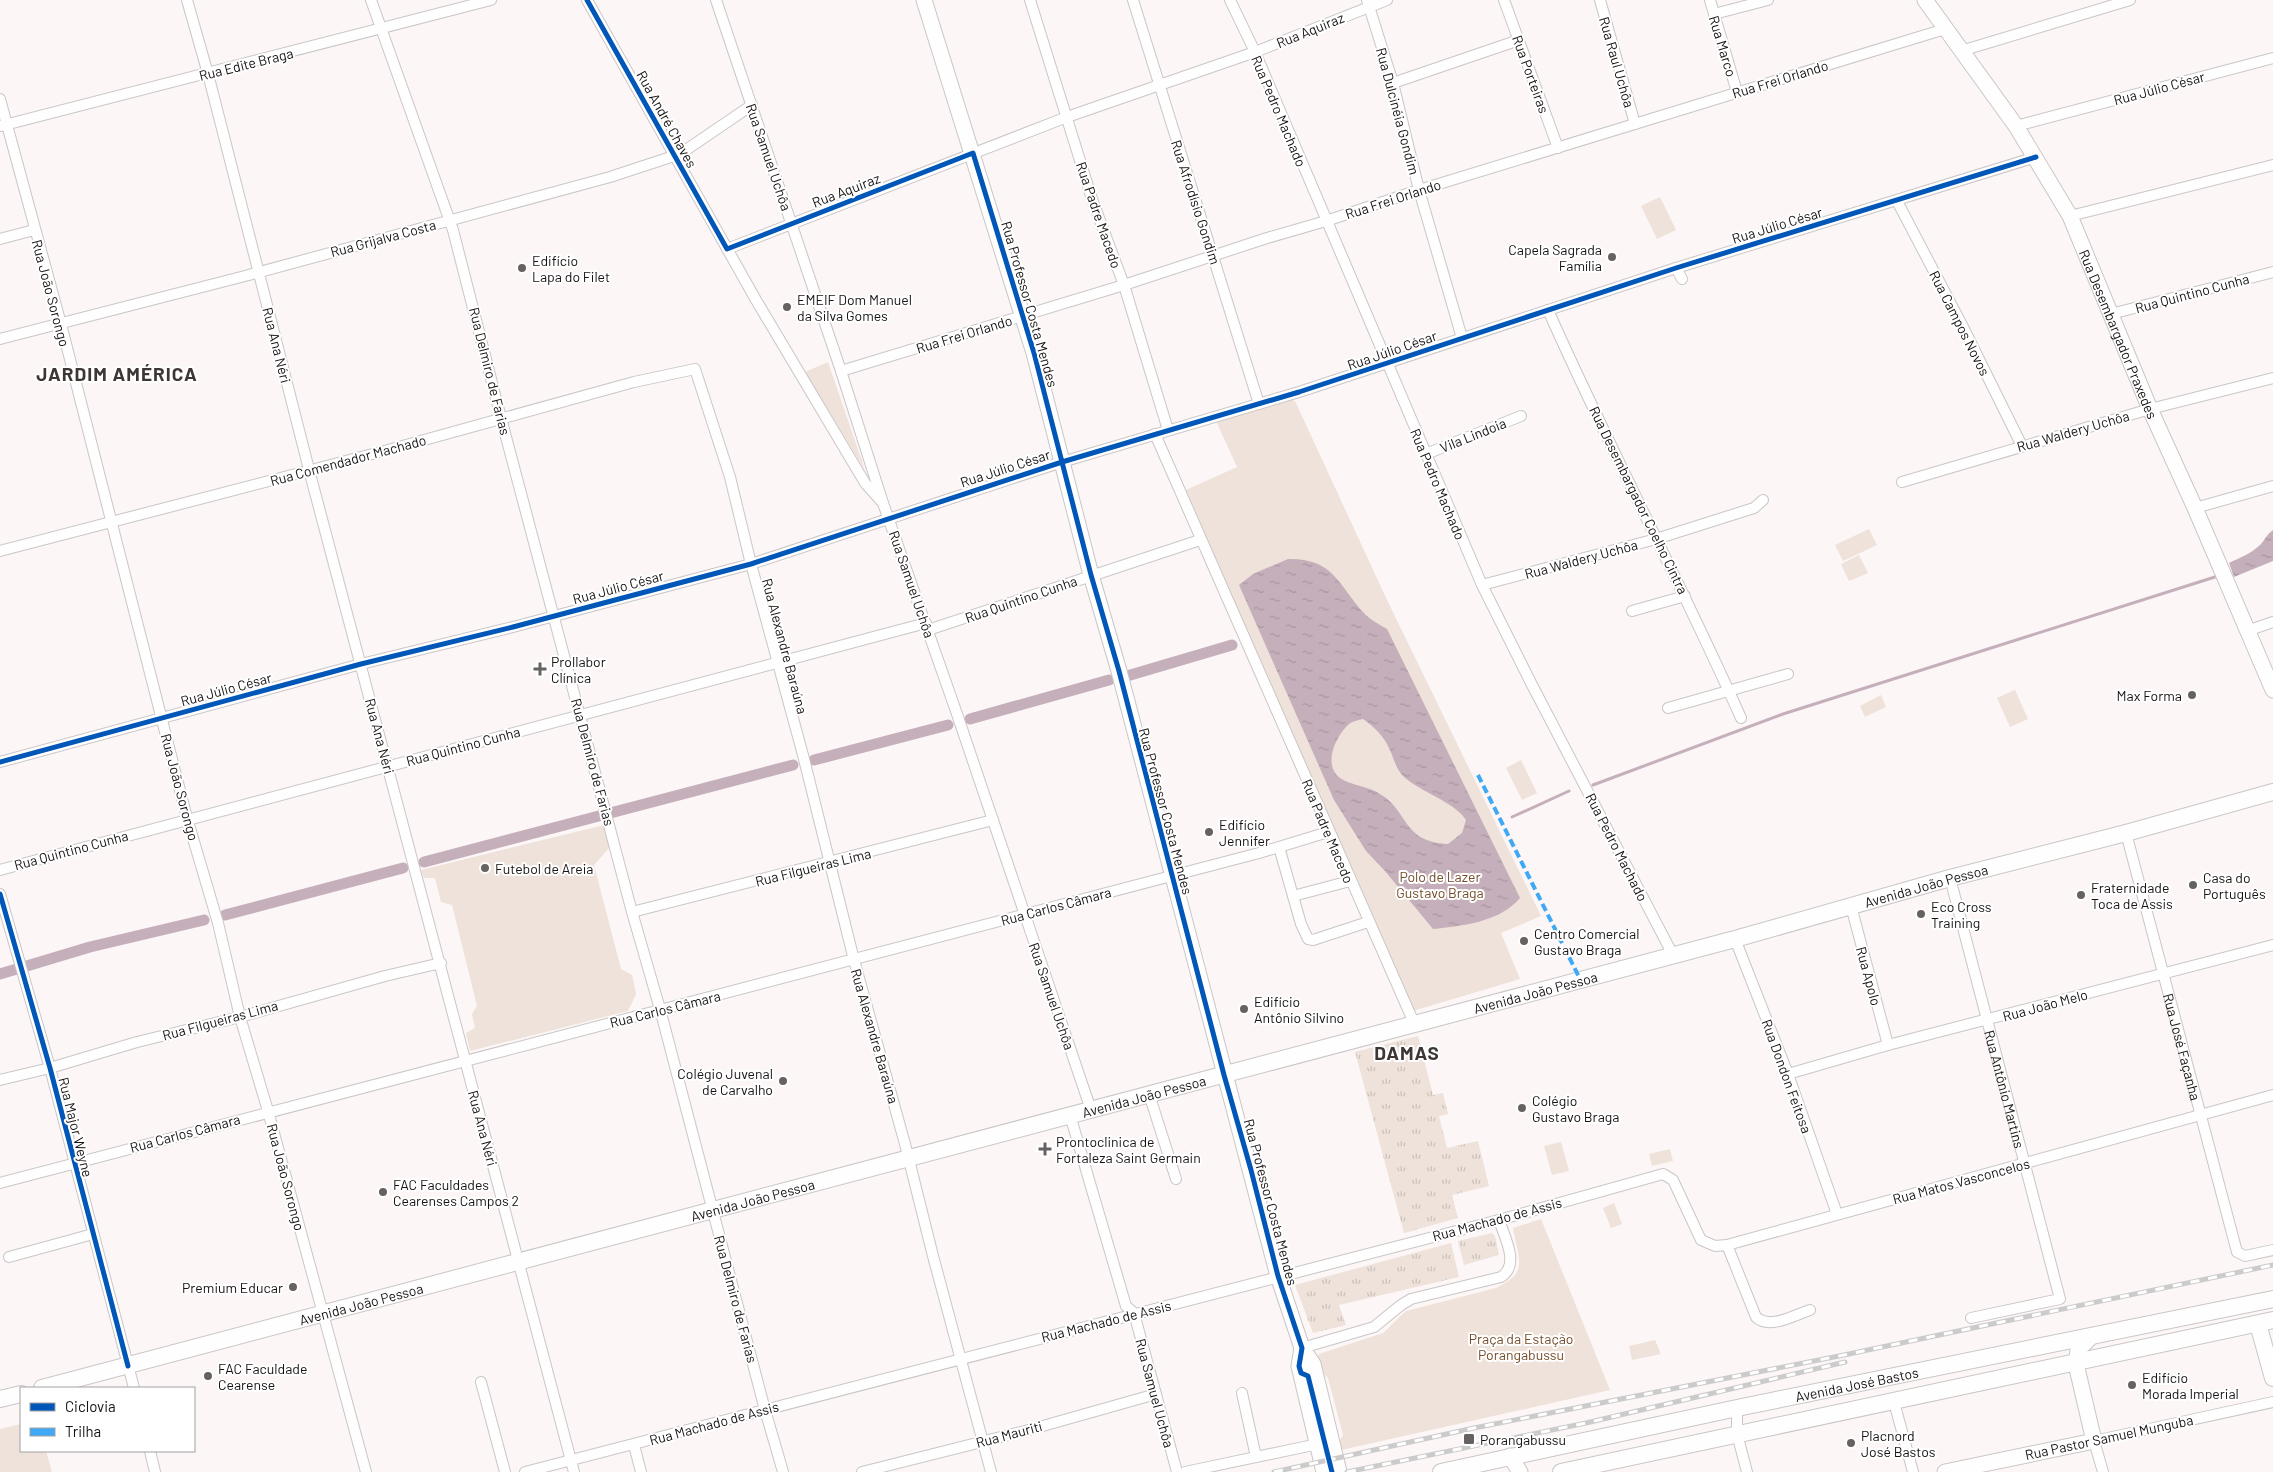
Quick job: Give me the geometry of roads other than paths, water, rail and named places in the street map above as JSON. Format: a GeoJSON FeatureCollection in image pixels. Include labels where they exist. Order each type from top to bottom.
{"type":"FeatureCollection","features":[{"type":"Feature","properties":{"kind":"main road","name":"Avenida João Pessoa"},"geometry":{"type":"LineString","coordinates":[[46,1387],[1735,939],[1950,878],[2126,833],[2273,792]]}},
{"type":"Feature","properties":{"kind":"main road","name":"Avenida José Bastos"},"geometry":{"type":"LineString","coordinates":[[1441,1472],[1737,1408],[2273,1299]]}},
{"type":"Feature","properties":{"kind":"main road","name":"Avenida José Bastos"},"geometry":{"type":"LineString","coordinates":[[1569,1471],[1737,1434],[2076,1364],[2265,1322]]}},
{"type":"Feature","properties":{"kind":"main road"},"geometry":{"type":"LineString","coordinates":[[2265,1322],[2273,1378]]}},
{"type":"Feature","properties":{"kind":"main road"},"geometry":{"type":"LineString","coordinates":[[0,1399],[20,1394]]}},
{"type":"Feature","properties":{"kind":"street","name":"Rua Ana Néri"},"geometry":{"type":"LineString","coordinates":[[187,0],[208,74],[309,471],[441,963],[574,1472]]}},
{"type":"Feature","properties":{"kind":"street","name":"Rua Delmiro de Farias"},"geometry":{"type":"LineString","coordinates":[[371,0],[450,220],[604,807],[660,1009],[783,1472]]}},
{"type":"Feature","properties":{"kind":"street","name":"Rua Edite Braga"},"geometry":{"type":"LineString","coordinates":[[3,125],[491,0]]}},
{"type":"Feature","properties":{"kind":"street","name":"Rua André Chaves"},"geometry":{"type":"LineString","coordinates":[[587,0],[727,249],[865,483],[883,504]]}},
{"type":"Feature","properties":{"kind":"street","name":"Rua Samuel Uchôa"},"geometry":{"type":"LineString","coordinates":[[716,0],[792,223],[883,504],[927,626],[1091,1110]]}},
{"type":"Feature","properties":{"kind":"street","name":"Rua Professor Costa Mendes"},"geometry":{"type":"LineString","coordinates":[[924,0],[1024,316],[1278,1276],[1302,1348],[1313,1364],[1339,1472]]}},
{"type":"Feature","properties":{"kind":"street","name":"Rua Padre Macedo"},"geometry":{"type":"LineString","coordinates":[[1030,0],[1092,199],[1124,285],[1168,430]]}},
{"type":"Feature","properties":{"kind":"street","name":"Rua Afrodísio Gondim"},"geometry":{"type":"LineString","coordinates":[[1133,0],[1158,86],[1214,256],[1259,404]]}},
{"type":"Feature","properties":{"kind":"street","name":"Rua Pedro Machado"},"geometry":{"type":"LineString","coordinates":[[1230,0],[1255,52],[1482,585],[1531,683],[1674,955]]}},
{"type":"Feature","properties":{"kind":"street","name":"Rua Aquiraz"},"geometry":{"type":"LineString","coordinates":[[727,249],[1067,117],[1255,52],[1368,4],[1387,0]]}},
{"type":"Feature","properties":{"kind":"street","name":"Rua Porteiras"},"geometry":{"type":"LineString","coordinates":[[1504,0],[1558,148]]}},
{"type":"Feature","properties":{"kind":"street","name":"Rua Raul Uchôa"},"geometry":{"type":"LineString","coordinates":[[1600,0],[1635,124]]}},
{"type":"Feature","properties":{"kind":"street","name":"Rua Marco"},"geometry":{"type":"LineString","coordinates":[[1710,0],[1737,92]]}},
{"type":"Feature","properties":{"kind":"street"},"geometry":{"type":"LineString","coordinates":[[1714,14],[1768,0]]}},
{"type":"Feature","properties":{"kind":"street","name":"Rua Desembargador Praxedes"},"geometry":{"type":"LineString","coordinates":[[1925,0],[2016,126],[2070,216],[2150,409],[2195,508],[2273,690]]}},
{"type":"Feature","properties":{"kind":"street"},"geometry":{"type":"LineString","coordinates":[[1961,50],[2130,0]]}},
{"type":"Feature","properties":{"kind":"street","name":"Rua Dulcinéia Gondim"},"geometry":{"type":"LineString","coordinates":[[1368,4],[1393,83],[1419,190],[1462,338]]}},
{"type":"Feature","properties":{"kind":"street","name":"Rua Frei Orlando"},"geometry":{"type":"LineString","coordinates":[[841,371],[1124,285],[1419,190],[1945,28]]}},
{"type":"Feature","properties":{"kind":"street"},"geometry":{"type":"LineString","coordinates":[[1393,83],[1519,40]]}},
{"type":"Feature","properties":{"kind":"street","name":"Rua Júlio César"},"geometry":{"type":"LineString","coordinates":[[2016,126],[2273,58]]}},
{"type":"Feature","properties":{"kind":"street","name":"Rua João Sorongo"},"geometry":{"type":"LineString","coordinates":[[0,99],[3,125],[61,324],[187,818],[215,911],[240,1016],[268,1111],[366,1472]]}},
{"type":"Feature","properties":{"kind":"street","name":"Rua Grijalva Costa"},"geometry":{"type":"LineString","coordinates":[[0,339],[610,177],[675,156],[752,105]]}},
{"type":"Feature","properties":{"kind":"street","name":"Rua Júlio César"},"geometry":{"type":"LineString","coordinates":[[0,762],[361,664],[554,616],[750,564],[1062,462],[1388,364],[1676,268],[2036,157]]}},
{"type":"Feature","properties":{"kind":"street"},"geometry":{"type":"LineString","coordinates":[[2070,216],[2273,165]]}},
{"type":"Feature","properties":{"kind":"street","name":"Rua Campos Novos"},"geometry":{"type":"LineString","coordinates":[[1897,201],[1962,325],[2022,446]]}},
{"type":"Feature","properties":{"kind":"street"},"geometry":{"type":"LineString","coordinates":[[0,239],[34,230]]}},
{"type":"Feature","properties":{"kind":"street"},"geometry":{"type":"LineString","coordinates":[[1676,268],[1682,279]]}},
{"type":"Feature","properties":{"kind":"street","name":"Rua Quintino Cunha"},"geometry":{"type":"LineString","coordinates":[[2111,314],[2273,272]]}},
{"type":"Feature","properties":{"kind":"street","name":"Rua Desembargador Coelho Cintra"},"geometry":{"type":"LineString","coordinates":[[1548,310],[1656,539],[1685,596],[1741,718]]}},
{"type":"Feature","properties":{"kind":"street","name":"Rua Comendador Machado"},"geometry":{"type":"LineString","coordinates":[[0,551],[309,471],[634,382],[695,369]]}},
{"type":"Feature","properties":{"kind":"street","name":"Rua Alexandre Baraúna"},"geometry":{"type":"LineString","coordinates":[[695,369],[727,468],[750,564],[807,769],[854,960],[909,1159],[991,1472]]}},
{"type":"Feature","properties":{"kind":"street","name":"Rua Waldery Uchôa"},"geometry":{"type":"LineString","coordinates":[[1902,482],[2150,409],[2273,378]]}},
{"type":"Feature","properties":{"kind":"street","name":"Vila Lindoia"},"geometry":{"type":"LineString","coordinates":[[1426,454],[1521,416]]}},
{"type":"Feature","properties":{"kind":"street","name":"Rua Padre Macedo"},"geometry":{"type":"LineString","coordinates":[[1155,434],[1328,832],[1414,1023]]}},
{"type":"Feature","properties":{"kind":"street"},"geometry":{"type":"LineString","coordinates":[[2195,508],[2273,486]]}},
{"type":"Feature","properties":{"kind":"street","name":"Rua Waldery Uchôa"},"geometry":{"type":"LineString","coordinates":[[1482,585],[1656,539],[1754,508],[1763,500]]}},
{"type":"Feature","properties":{"kind":"street","name":"Rua Quintino Cunha"},"geometry":{"type":"LineString","coordinates":[[0,870],[187,818],[927,626],[1200,540]]}},
{"type":"Feature","properties":{"kind":"street"},"geometry":{"type":"LineString","coordinates":[[1632,611],[1685,596]]}},
{"type":"Feature","properties":{"kind":"street"},"geometry":{"type":"LineString","coordinates":[[2247,631],[2273,622]]}},
{"type":"Feature","properties":{"kind":"street"},"geometry":{"type":"LineString","coordinates":[[1668,708],[1788,674]]}},
{"type":"Feature","properties":{"kind":"street","name":"Rua Filgueiras Lima"},"geometry":{"type":"LineString","coordinates":[[632,912],[830,863],[992,820]]}},
{"type":"Feature","properties":{"kind":"street","name":"Rua Carlos Câmara"},"geometry":{"type":"LineString","coordinates":[[0,1182],[854,960],[1171,876],[1328,832]]}},
{"type":"Feature","properties":{"kind":"street","name":"Rua José Façanha"},"geometry":{"type":"LineString","coordinates":[[2126,833],[2165,974],[2235,1244],[2239,1254],[2245,1256],[2273,1250]]}},
{"type":"Feature","properties":{"kind":"street"},"geometry":{"type":"LineString","coordinates":[[1278,847],[1301,924],[1308,939],[1313,940],[1368,922]]}},
{"type":"Feature","properties":{"kind":"street","name":"Rua Antônio Martins"},"geometry":{"type":"LineString","coordinates":[[1950,878],[2060,1299],[1971,1318]]}},
{"type":"Feature","properties":{"kind":"street"},"geometry":{"type":"LineString","coordinates":[[1293,896],[1350,881]]}},
{"type":"Feature","properties":{"kind":"street","name":"Rua Major Weyne"},"geometry":{"type":"LineString","coordinates":[[0,894],[50,1068],[134,1387]]}},
{"type":"Feature","properties":{"kind":"street","name":"Rua Apolo"},"geometry":{"type":"LineString","coordinates":[[1851,906],[1888,1045]]}},
{"type":"Feature","properties":{"kind":"street","name":"Rua Dondon Feitosa"},"geometry":{"type":"LineString","coordinates":[[1735,939],[1788,1074],[1836,1214]]}},
{"type":"Feature","properties":{"kind":"street","name":"Rua João Melo"},"geometry":{"type":"LineString","coordinates":[[1788,1074],[1888,1045],[2273,945]]}},
{"type":"Feature","properties":{"kind":"street","name":"Rua Filgueiras Lima"},"geometry":{"type":"LineString","coordinates":[[0,1080],[385,976],[441,963]]}},
{"type":"Feature","properties":{"kind":"street"},"geometry":{"type":"LineString","coordinates":[[1149,1094],[1176,1179]]}},
{"type":"Feature","properties":{"kind":"street","name":"Rua Matos Vasconcelos"},"geometry":{"type":"LineString","coordinates":[[1678,1190],[1701,1240],[1715,1246],[1726,1245],[2273,1096]]}},
{"type":"Feature","properties":{"kind":"street","name":"Rua Samuel Uchôa"},"geometry":{"type":"LineString","coordinates":[[1070,1115],[1126,1306],[1134,1313],[1177,1472]]}},
{"type":"Feature","properties":{"kind":"street","name":"Rua Machado de Assis"},"geometry":{"type":"LineString","coordinates":[[525,1472],[1499,1220],[1663,1174],[1673,1180],[1678,1190]]}},
{"type":"Feature","properties":{"kind":"street"},"geometry":{"type":"LineString","coordinates":[[1302,1348],[1374,1327],[1401,1305],[1412,1299],[1501,1277],[1508,1272],[1511,1264],[1499,1220]]}},
{"type":"Feature","properties":{"kind":"street"},"geometry":{"type":"LineString","coordinates":[[9,1257],[93,1234]]}},
{"type":"Feature","properties":{"kind":"street"},"geometry":{"type":"LineString","coordinates":[[1726,1245],[1756,1317],[1760,1321],[1765,1324],[1810,1310]]}},
{"type":"Feature","properties":{"kind":"street"},"geometry":{"type":"LineString","coordinates":[[2092,1336],[2078,1350],[2076,1364],[2103,1472]]}},
{"type":"Feature","properties":{"kind":"street","name":"Rua Professor Costa Mendes"},"geometry":{"type":"LineString","coordinates":[[1302,1348],[1299,1366],[1324,1472]]}},
{"type":"Feature","properties":{"kind":"street"},"geometry":{"type":"LineString","coordinates":[[481,1382],[505,1472]]}},
{"type":"Feature","properties":{"kind":"street"},"geometry":{"type":"LineString","coordinates":[[1242,1393],[1256,1458]]}},
{"type":"Feature","properties":{"kind":"street","name":"Rua Mauriti"},"geometry":{"type":"LineString","coordinates":[[862,1472],[982,1442],[1156,1394]]}},
{"type":"Feature","properties":{"kind":"street"},"geometry":{"type":"LineString","coordinates":[[1894,1402],[1913,1472]]}},
{"type":"Feature","properties":{"kind":"street","name":"Rua Pastor Samuel Munguba"},"geometry":{"type":"LineString","coordinates":[[1945,1472],[2273,1402]]}},
{"type":"Feature","properties":{"kind":"street"},"geometry":{"type":"LineString","coordinates":[[1737,1408],[1737,1434],[1747,1472]]}},
{"type":"Feature","properties":{"kind":"street"},"geometry":{"type":"LineString","coordinates":[[1186,1472],[1318,1444]]}},
{"type":"Feature","properties":{"kind":"street"},"geometry":{"type":"LineString","coordinates":[[634,1445],[641,1472]]}},
{"type":"Feature","properties":{"kind":"street"},"geometry":{"type":"LineString","coordinates":[[150,1452],[155,1472]]}},
{"type":"Feature","properties":{"kind":"street"},"geometry":{"type":"LineString","coordinates":[[1510,1456],[1520,1472]]}},
{"type":"Feature","properties":{"kind":"street"},"geometry":{"type":"LineString","coordinates":[[908,1461],[911,1472]]}},
{"type":"Feature","properties":{"kind":"water"},"geometry":{"type":"Polygon","coordinates":[[[2273,530],[2273,561],[2234,577],[2229,563],[2257,548],[2273,530]]]}},
{"type":"Feature","properties":{"kind":"water"},"geometry":{"type":"Polygon","coordinates":[[[1288,559],[1316,563],[1334,575],[1366,615],[1387,629],[1520,898],[1512,906],[1491,918],[1468,924],[1433,929],[1366,851],[1334,800],[1239,585],[1253,574],[1288,559]],[[1363,719],[1349,724],[1336,743],[1332,758],[1335,772],[1345,781],[1380,794],[1389,801],[1414,832],[1422,838],[1448,844],[1462,833],[1466,820],[1446,802],[1418,787],[1403,776],[1384,739],[1363,719]]]}},
{"type":"Feature","properties":{"kind":"waterway"},"geometry":{"type":"LineString","coordinates":[[1593,785],[1783,714],[2218,576]]}},
{"type":"Feature","properties":{"kind":"waterway"},"geometry":{"type":"LineString","coordinates":[[1127,676],[1232,645]]}},
{"type":"Feature","properties":{"kind":"waterway"},"geometry":{"type":"LineString","coordinates":[[970,719],[1109,680]]}},
{"type":"Feature","properties":{"kind":"waterway"},"geometry":{"type":"LineString","coordinates":[[814,760],[948,725]]}},
{"type":"Feature","properties":{"kind":"waterway"},"geometry":{"type":"LineString","coordinates":[[424,862],[793,765]]}},
{"type":"Feature","properties":{"kind":"waterway"},"geometry":{"type":"LineString","coordinates":[[1512,817],[1569,791]]}},
{"type":"Feature","properties":{"kind":"waterway"},"geometry":{"type":"LineString","coordinates":[[225,915],[403,868]]}},
{"type":"Feature","properties":{"kind":"waterway"},"geometry":{"type":"LineString","coordinates":[[0,974],[90,947],[204,920]]}},
{"type":"Feature","properties":{"kind":"railway"},"geometry":{"type":"LineString","coordinates":[[1274,1472],[1474,1428],[1844,1355],[2273,1265]]}},
{"type":"Feature","properties":{"kind":"railway"},"geometry":{"type":"LineString","coordinates":[[1347,1472],[1586,1423],[1845,1362]]}},
{"type":"Feature","properties":{"kind":"place","name":"Capela Sagrada Família"},"geometry":{"type":"Point","coordinates":[1612,257]}},
{"type":"Feature","properties":{"kind":"place","name":"Edifício Lapa do Filet"},"geometry":{"type":"Point","coordinates":[522,268]}},
{"type":"Feature","properties":{"kind":"place","name":"EMEIF Dom Manuel da Silva Gomes"},"geometry":{"type":"Point","coordinates":[787,307]}},
{"type":"Feature","properties":{"kind":"place","name":"Prollabor Clínica"},"geometry":{"type":"Point","coordinates":[540,669]}},
{"type":"Feature","properties":{"kind":"place","name":"Max Forma"},"geometry":{"type":"Point","coordinates":[2192,695]}},
{"type":"Feature","properties":{"kind":"place","name":"Edifício Jennifer"},"geometry":{"type":"Point","coordinates":[1209,832]}},
{"type":"Feature","properties":{"kind":"place","name":"Futebol de Areia"},"geometry":{"type":"Point","coordinates":[485,868]}},
{"type":"Feature","properties":{"kind":"place","name":"Casa do Português"},"geometry":{"type":"Point","coordinates":[2193,885]}},
{"type":"Feature","properties":{"kind":"place","name":"Fraternidade Toca de Assis"},"geometry":{"type":"Point","coordinates":[2081,895]}},
{"type":"Feature","properties":{"kind":"place","name":"Eco Cross Training"},"geometry":{"type":"Point","coordinates":[1921,914]}},
{"type":"Feature","properties":{"kind":"place","name":"Centro Comercial Gustavo Braga"},"geometry":{"type":"Point","coordinates":[1524,941]}},
{"type":"Feature","properties":{"kind":"place","name":"Edifício Antônio Silvino"},"geometry":{"type":"Point","coordinates":[1244,1009]}},
{"type":"Feature","properties":{"kind":"place","name":"Colégio Juvenal de Carvalho"},"geometry":{"type":"Point","coordinates":[783,1081]}},
{"type":"Feature","properties":{"kind":"place","name":"Colégio Gustavo Braga"},"geometry":{"type":"Point","coordinates":[1522,1108]}},
{"type":"Feature","properties":{"kind":"place","name":"Prontoclinica de Fortaleza Saint Germain"},"geometry":{"type":"Point","coordinates":[1045,1149]}},
{"type":"Feature","properties":{"kind":"place","name":"FAC Faculdades Cearenses Campos 2"},"geometry":{"type":"Point","coordinates":[383,1192]}},
{"type":"Feature","properties":{"kind":"place","name":"Premium Educar"},"geometry":{"type":"Point","coordinates":[293,1287]}},
{"type":"Feature","properties":{"kind":"place","name":"FAC Faculdade Cearense"},"geometry":{"type":"Point","coordinates":[208,1376]}},
{"type":"Feature","properties":{"kind":"place","name":"Edifício Morada Imperial"},"geometry":{"type":"Point","coordinates":[2132,1385]}},
{"type":"Feature","properties":{"kind":"place","name":"Porangabussu"},"geometry":{"type":"Point","coordinates":[1469,1439]}},
{"type":"Feature","properties":{"kind":"place","name":"Placnord José Bastos"},"geometry":{"type":"Point","coordinates":[1851,1443]}},
{"type":"Feature","properties":{"kind":"district","name":"JARDIM AMÉRICA"},"geometry":{"type":"Point","coordinates":[117,373]}},
{"type":"Feature","properties":{"kind":"district","name":"DAMAS"},"geometry":{"type":"Point","coordinates":[1407,1052]}},
{"type":"Feature","properties":{"kind":"park label","name":"Polo de Lazer Gustavo Braga"},"geometry":{"type":"Point","coordinates":[1440,884]}},
{"type":"Feature","properties":{"kind":"park label","name":"Praça da Estação Porangabussu"},"geometry":{"type":"Point","coordinates":[1521,1346]}}]}
